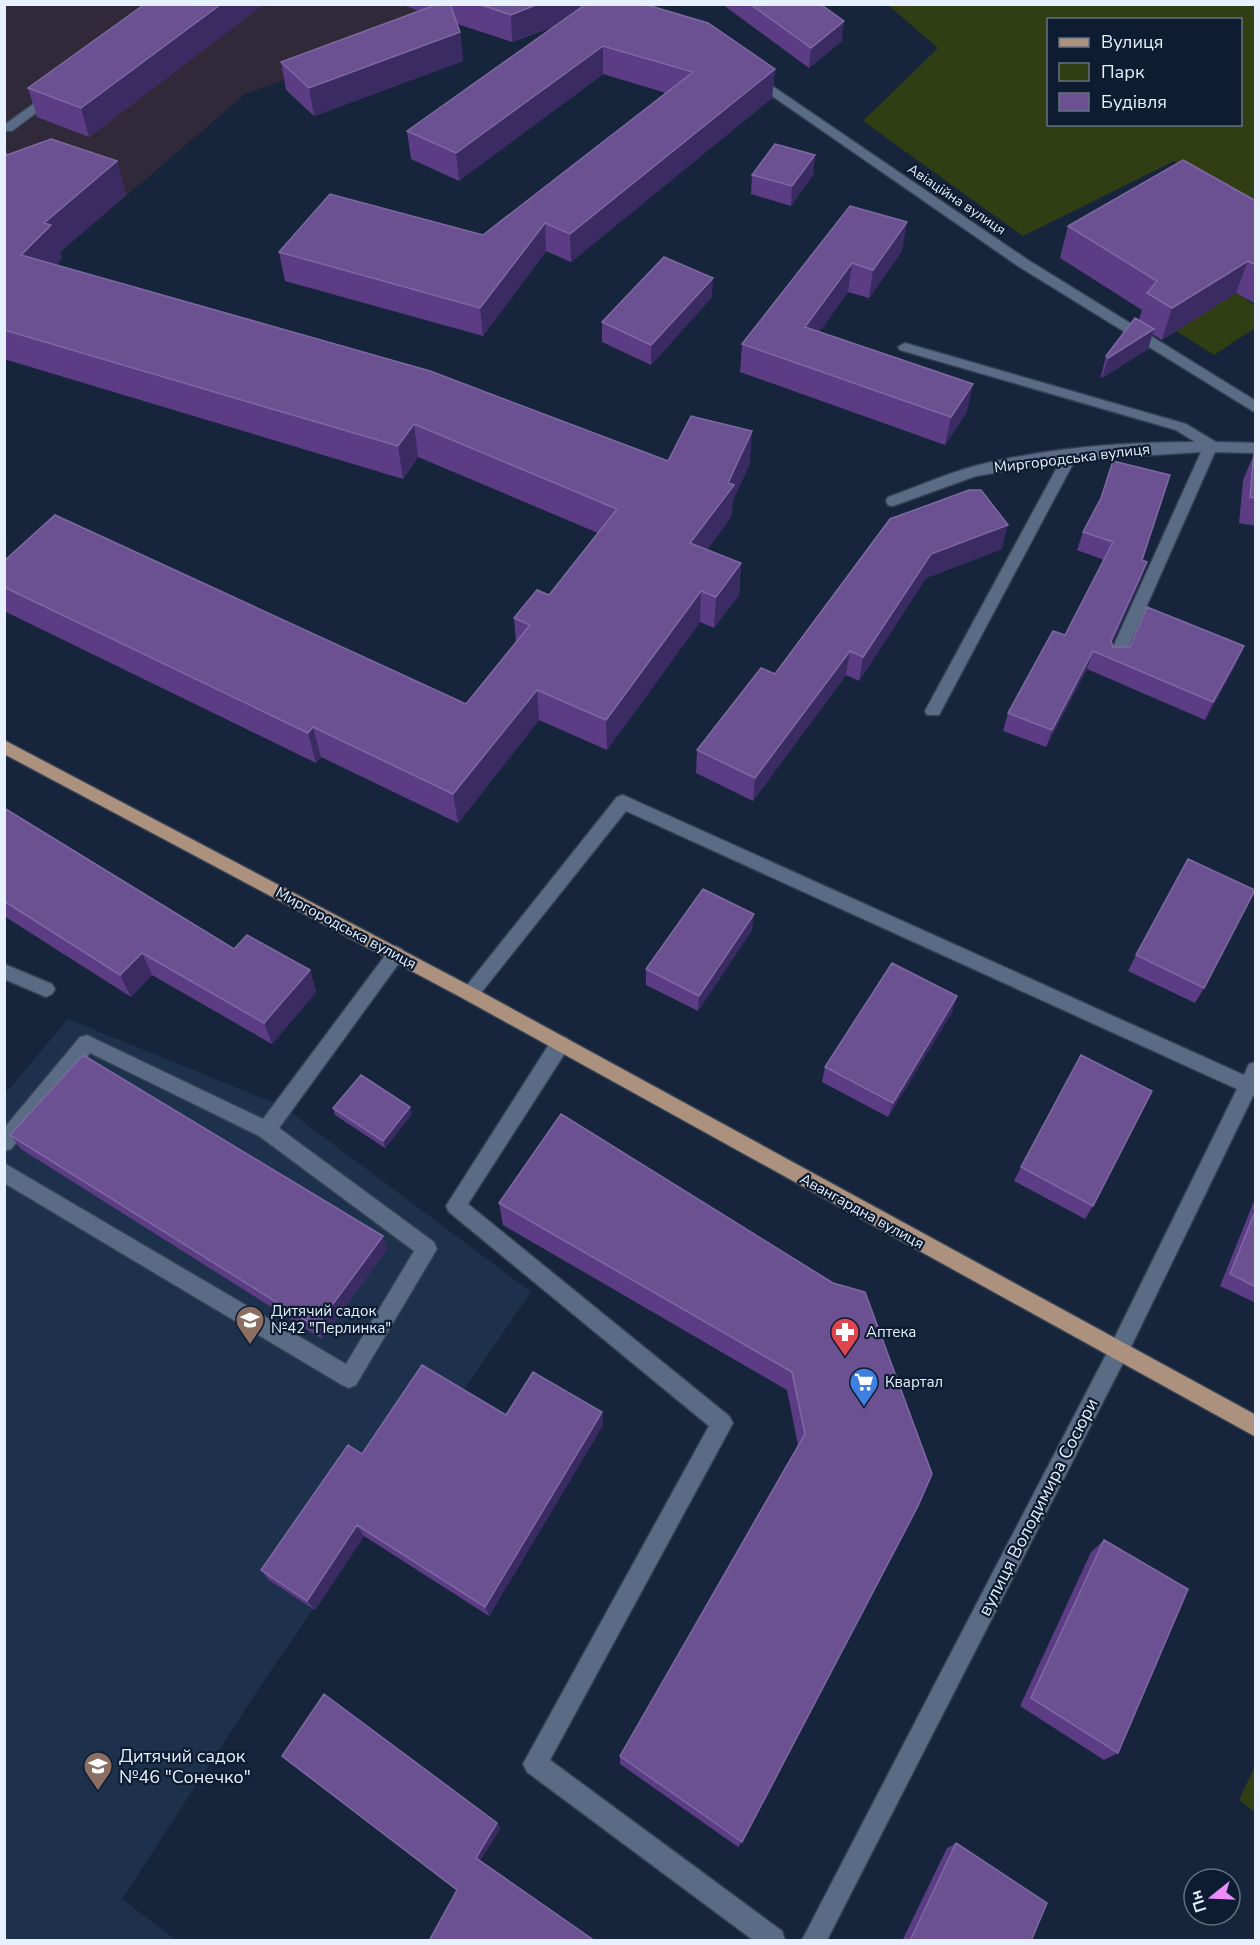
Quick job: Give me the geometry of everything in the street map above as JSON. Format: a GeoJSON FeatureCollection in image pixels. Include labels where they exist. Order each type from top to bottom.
{"type":"FeatureCollection","features":[{"type":"Feature","properties":{"kind":"main road","name":"Миргородська вулиця"},"geometry":{"type":"LineString","coordinates":[[4,746],[470,994]]}},
{"type":"Feature","properties":{"kind":"main road","name":"Авангардна вулиця"},"geometry":{"type":"LineString","coordinates":[[470,994],[1256,1427]]}},
{"type":"Feature","properties":{"kind":"street","name":"Авіаційна вулиця"},"geometry":{"type":"LineString","coordinates":[[744,71],[1023,262],[1256,408]]}},
{"type":"Feature","properties":{"kind":"street"},"geometry":{"type":"LineString","coordinates":[[8,128],[66,87]]}},
{"type":"Feature","properties":{"kind":"street"},"geometry":{"type":"LineString","coordinates":[[905,347],[1181,427],[1211,445],[1115,660]]}},
{"type":"Feature","properties":{"kind":"street","name":"Миргородська вулиця"},"geometry":{"type":"LineString","coordinates":[[893,501],[986,469],[1145,448],[1211,445],[1256,448]]}},
{"type":"Feature","properties":{"kind":"street"},"geometry":{"type":"LineString","coordinates":[[933,711],[1069,458]]}},
{"type":"Feature","properties":{"kind":"street"},"geometry":{"type":"LineString","coordinates":[[470,994],[623,802],[1253,1082]]}},
{"type":"Feature","properties":{"kind":"street"},"geometry":{"type":"LineString","coordinates":[[266,1130],[396,954]]}},
{"type":"Feature","properties":{"kind":"street"},"geometry":{"type":"LineString","coordinates":[[4,971],[46,989]]}},
{"type":"Feature","properties":{"kind":"street"},"geometry":{"type":"LineString","coordinates":[[4,1143],[87,1043],[266,1130],[426,1249],[348,1378],[4,1172]]}},
{"type":"Feature","properties":{"kind":"street"},"geometry":{"type":"LineString","coordinates":[[560,1044],[456,1206],[722,1423],[535,1764],[772,1941]]}},
{"type":"Feature","properties":{"kind":"street","name":"вулиця Володимира Сосюри"},"geometry":{"type":"LineString","coordinates":[[814,1941],[1118,1352],[1253,1082]]}},
{"type":"Feature","properties":{"kind":"shaded area"},"geometry":{"type":"Polygon","coordinates":[[[4,5],[496,5],[245,94],[97,221],[5,195],[4,5]]]}},
{"type":"Feature","properties":{"kind":"shaded area","name":"Дитячий садок №42 \"Перлинка\""},"geometry":{"type":"Polygon","coordinates":[[[68,1019],[282,1106],[531,1292],[261,1685],[122,1899],[176,1940],[5,1940],[5,1094],[68,1019]]]}},
{"type":"Feature","properties":{"kind":"green space"},"geometry":{"type":"Polygon","coordinates":[[[888,5],[1255,5],[1255,205],[1174,161],[1023,236],[863,121],[938,48],[888,5]]]}},
{"type":"Feature","properties":{"kind":"green space"},"geometry":{"type":"Polygon","coordinates":[[[1236,293],[1255,305],[1255,328],[1214,355],[1176,331],[1236,293]]]}},
{"type":"Feature","properties":{"kind":"green space"},"geometry":{"type":"Polygon","coordinates":[[[1255,1766],[1256,1812],[1239,1800],[1255,1766]]]}},
{"type":"Feature","properties":{"kind":"building"},"geometry":{"type":"Polygon","coordinates":[[[145,4],[221,4],[81,108],[28,88],[145,4]]]}},
{"type":"Feature","properties":{"kind":"building"},"geometry":{"type":"Polygon","coordinates":[[[438,4],[450,4],[460,32],[309,88],[281,62],[438,4]]]}},
{"type":"Feature","properties":{"kind":"building"},"geometry":{"type":"Polygon","coordinates":[[[479,4],[538,4],[511,15],[479,4]]]}},
{"type":"Feature","properties":{"kind":"building"},"geometry":{"type":"Polygon","coordinates":[[[586,4],[644,4],[708,23],[775,69],[570,234],[545,223],[480,308],[279,252],[330,194],[483,235],[693,72],[603,46],[456,153],[407,131],[586,4]]]}},
{"type":"Feature","properties":{"kind":"building"},"geometry":{"type":"Polygon","coordinates":[[[750,4],[820,4],[844,21],[811,48],[750,4]]]}},
{"type":"Feature","properties":{"kind":"building"},"geometry":{"type":"Polygon","coordinates":[[[51,139],[117,161],[44,223],[51,225],[21,255],[430,371],[668,461],[691,416],[752,431],[728,483],[734,485],[690,543],[741,563],[716,597],[701,591],[606,720],[537,690],[453,794],[313,727],[308,733],[4,587],[4,561],[55,515],[466,704],[530,625],[514,618],[537,590],[549,595],[617,509],[414,424],[398,446],[4,330],[4,151],[7,155],[51,139]]]}},
{"type":"Feature","properties":{"kind":"building"},"geometry":{"type":"Polygon","coordinates":[[[775,144],[815,155],[792,186],[752,175],[775,144]]]}},
{"type":"Feature","properties":{"kind":"building"},"geometry":{"type":"Polygon","coordinates":[[[1183,160],[1256,201],[1256,265],[1248,261],[1172,308],[1147,293],[1157,281],[1068,226],[1183,160]]]}},
{"type":"Feature","properties":{"kind":"building"},"geometry":{"type":"Polygon","coordinates":[[[850,206],[907,222],[873,270],[852,263],[805,327],[973,384],[951,417],[742,344],[850,206]]]}},
{"type":"Feature","properties":{"kind":"building"},"geometry":{"type":"Polygon","coordinates":[[[664,257],[713,278],[651,345],[602,322],[664,257]]]}},
{"type":"Feature","properties":{"kind":"building"},"geometry":{"type":"Polygon","coordinates":[[[1135,318],[1154,329],[1108,358],[1106,356],[1135,318]]]}},
{"type":"Feature","properties":{"kind":"building"},"geometry":{"type":"Polygon","coordinates":[[[1254,454],[1256,454],[1256,498],[1250,497],[1254,454]]]}},
{"type":"Feature","properties":{"kind":"building"},"geometry":{"type":"Polygon","coordinates":[[[1113,461],[1170,475],[1142,560],[1147,562],[1111,641],[1113,647],[1130,647],[1147,607],[1244,646],[1213,702],[1093,651],[1052,730],[1008,713],[1053,631],[1065,635],[1113,542],[1083,532],[1101,498],[1113,461]]]}},
{"type":"Feature","properties":{"kind":"building"},"geometry":{"type":"Polygon","coordinates":[[[969,490],[981,490],[1008,525],[931,554],[863,657],[850,651],[755,778],[697,750],[761,668],[775,674],[890,519],[969,490]]]}},
{"type":"Feature","properties":{"kind":"building"},"geometry":{"type":"Polygon","coordinates":[[[4,808],[234,949],[247,935],[310,970],[264,1023],[142,953],[120,975],[4,901],[4,808]]]}},
{"type":"Feature","properties":{"kind":"building"},"geometry":{"type":"Polygon","coordinates":[[[1188,859],[1255,890],[1204,988],[1136,955],[1188,859]]]}},
{"type":"Feature","properties":{"kind":"building"},"geometry":{"type":"Polygon","coordinates":[[[703,889],[754,914],[699,996],[646,969],[703,889]]]}},
{"type":"Feature","properties":{"kind":"building"},"geometry":{"type":"Polygon","coordinates":[[[892,963],[957,996],[893,1103],[825,1067],[892,963]]]}},
{"type":"Feature","properties":{"kind":"building"},"geometry":{"type":"Polygon","coordinates":[[[83,1055],[383,1236],[316,1327],[10,1135],[83,1055]]]}},
{"type":"Feature","properties":{"kind":"building"},"geometry":{"type":"Polygon","coordinates":[[[1081,1055],[1152,1091],[1093,1206],[1021,1167],[1081,1055]]]}},
{"type":"Feature","properties":{"kind":"building"},"geometry":{"type":"Polygon","coordinates":[[[361,1075],[410,1107],[383,1141],[333,1108],[361,1075]]]}},
{"type":"Feature","properties":{"kind":"building"},"geometry":{"type":"Polygon","coordinates":[[[561,1114],[833,1283],[865,1292],[932,1474],[918,1506],[742,1842],[620,1756],[805,1434],[792,1372],[499,1203],[561,1114]]]}},
{"type":"Feature","properties":{"kind":"building"},"geometry":{"type":"Polygon","coordinates":[[[1256,1209],[1256,1287],[1230,1274],[1256,1209]]]}},
{"type":"Feature","properties":{"kind":"building"},"geometry":{"type":"Polygon","coordinates":[[[422,1365],[506,1415],[533,1372],[602,1412],[485,1607],[357,1525],[307,1601],[261,1570],[348,1445],[362,1454],[422,1365]]]}},
{"type":"Feature","properties":{"kind":"building"},"geometry":{"type":"Polygon","coordinates":[[[1104,1540],[1188,1589],[1118,1753],[1031,1698],[1104,1540]]]}},
{"type":"Feature","properties":{"kind":"building"},"geometry":{"type":"Polygon","coordinates":[[[324,1694],[497,1823],[476,1858],[595,1941],[429,1941],[457,1890],[282,1756],[324,1694]]]}},
{"type":"Feature","properties":{"kind":"building"},"geometry":{"type":"Polygon","coordinates":[[[956,1843],[1047,1903],[1031,1941],[910,1941],[956,1843]]]}},
{"type":"Feature","properties":{"kind":"place","name":"Дитячий садок №42 \"Перлинка\""},"geometry":{"type":"Point","coordinates":[250,1346]}},
{"type":"Feature","properties":{"kind":"place","name":"Аптека"},"geometry":{"type":"Point","coordinates":[845,1358]}},
{"type":"Feature","properties":{"kind":"place","name":"Квартал"},"geometry":{"type":"Point","coordinates":[864,1408]}},
{"type":"Feature","properties":{"kind":"place","name":"Дитячий садок №46 \"Сонечко\""},"geometry":{"type":"Point","coordinates":[98,1792]}}]}
